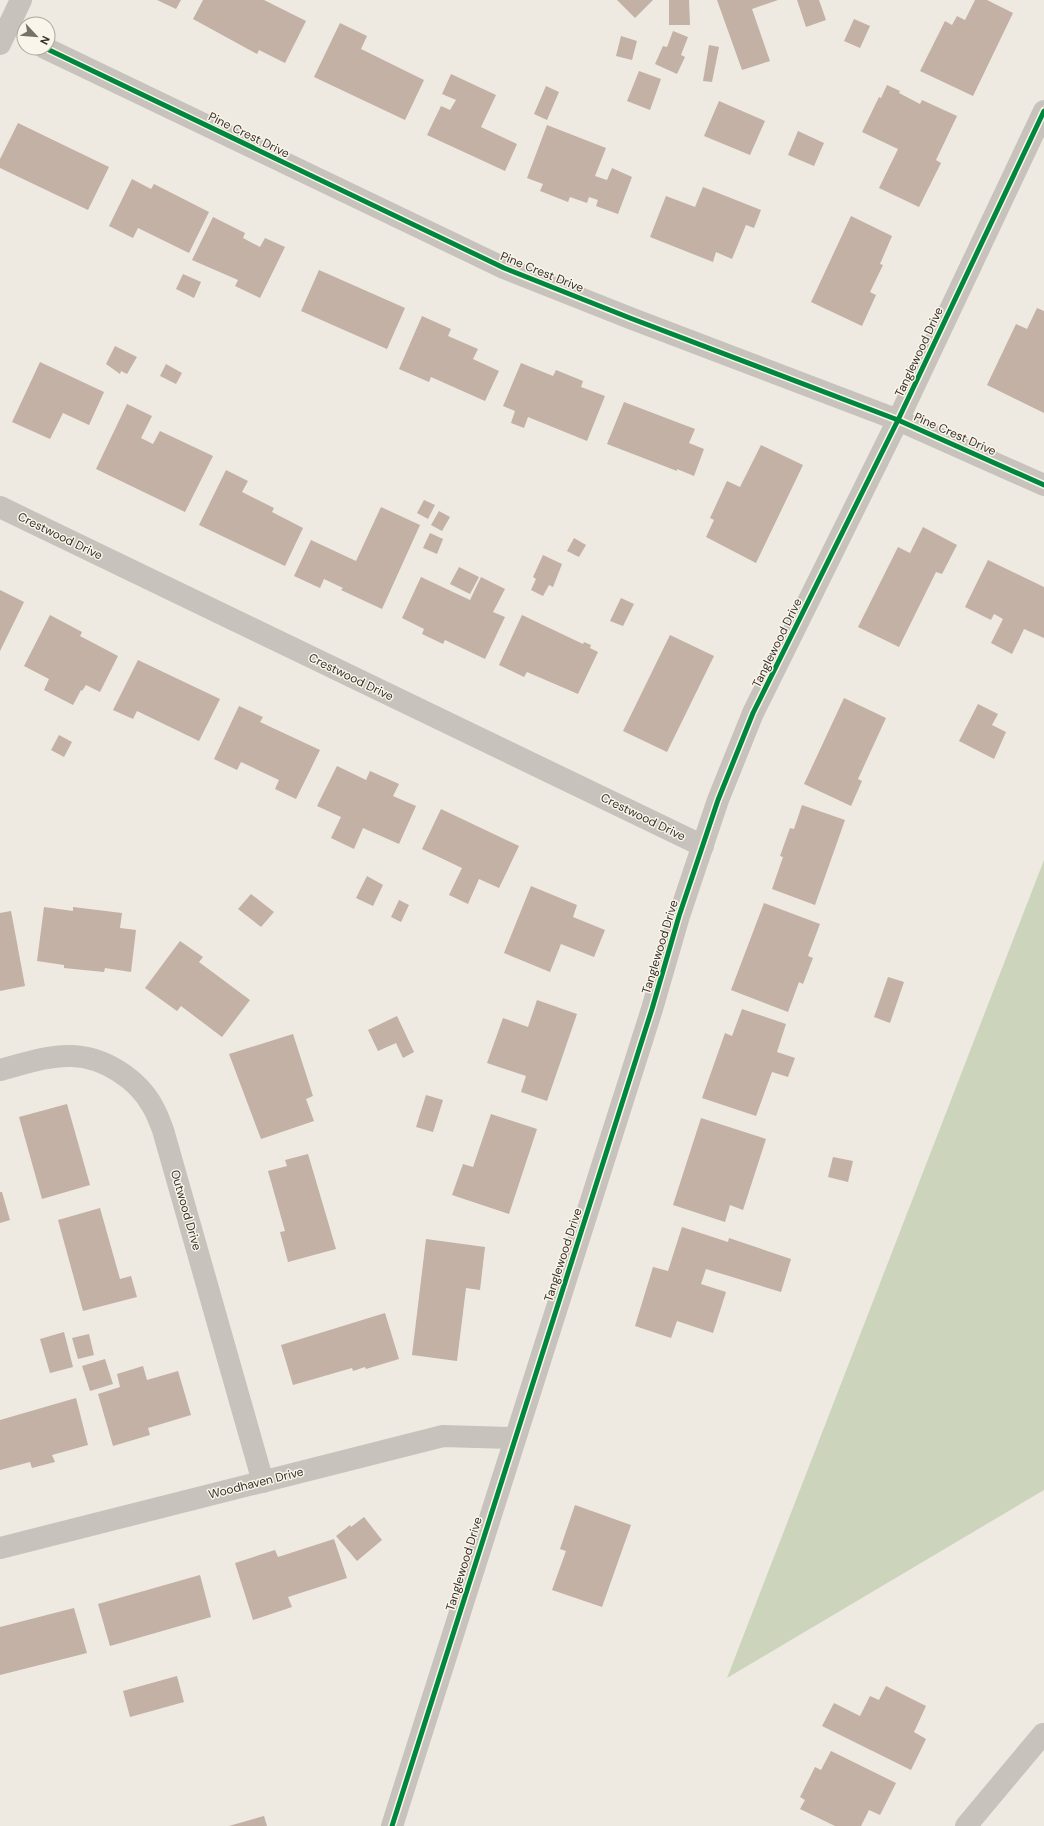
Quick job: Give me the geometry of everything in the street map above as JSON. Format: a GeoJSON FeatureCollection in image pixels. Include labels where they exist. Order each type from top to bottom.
{"type":"FeatureCollection","features":[{"type":"Feature","properties":{"kind":"street"},"geometry":{"type":"LineString","coordinates":[[8,35],[21,0]]}},
{"type":"Feature","properties":{"kind":"street","name":"Pine Crest Drive"},"geometry":{"type":"LineString","coordinates":[[56,53],[504,268],[630,318],[898,420],[1044,485]]}},
{"type":"Feature","properties":{"kind":"street","name":"Tanglewood Drive"},"geometry":{"type":"LineString","coordinates":[[392,1826],[514,1438],[652,1009],[679,916],[718,800],[753,713],[898,420],[1044,111]]}},
{"type":"Feature","properties":{"kind":"street","name":"Crestwood Drive"},"geometry":{"type":"LineString","coordinates":[[0,507],[703,846]]}},
{"type":"Feature","properties":{"kind":"street","name":"Outwood Drive"},"geometry":{"type":"LineString","coordinates":[[0,1070],[38,1060],[72,1056],[104,1063],[132,1081],[153,1106],[163,1130],[263,1482]]}},
{"type":"Feature","properties":{"kind":"street","name":"Woodhaven Drive"},"geometry":{"type":"LineString","coordinates":[[0,1548],[443,1436],[514,1438]]}},
{"type":"Feature","properties":{"kind":"street"},"geometry":{"type":"LineString","coordinates":[[966,1826],[1043,1734]]}},
{"type":"Feature","properties":{"kind":"green space"},"geometry":{"type":"Polygon","coordinates":[[[1044,860],[1044,1490],[727,1678],[1044,860]]]}},
{"type":"Feature","properties":{"kind":"building"},"geometry":{"type":"Polygon","coordinates":[[[157,0],[181,0],[176,9],[157,0]]]}},
{"type":"Feature","properties":{"kind":"building"},"geometry":{"type":"Polygon","coordinates":[[[203,0],[264,0],[306,21],[285,63],[259,50],[257,54],[193,19],[203,0]]]}},
{"type":"Feature","properties":{"kind":"building"},"geometry":{"type":"Polygon","coordinates":[[[617,0],[653,0],[635,18],[617,0]]]}},
{"type":"Feature","properties":{"kind":"building"},"geometry":{"type":"Polygon","coordinates":[[[669,0],[689,0],[690,25],[669,25],[669,0]]]}},
{"type":"Feature","properties":{"kind":"building"},"geometry":{"type":"Polygon","coordinates":[[[717,0],[778,0],[752,9],[770,61],[742,70],[717,0]]]}},
{"type":"Feature","properties":{"kind":"building"},"geometry":{"type":"Polygon","coordinates":[[[797,0],[819,0],[826,20],[806,27],[797,0]]]}},
{"type":"Feature","properties":{"kind":"building"},"geometry":{"type":"Polygon","coordinates":[[[975,0],[987,0],[1013,13],[973,96],[920,71],[945,21],[952,25],[957,16],[965,20],[975,0]]]}},
{"type":"Feature","properties":{"kind":"building"},"geometry":{"type":"Polygon","coordinates":[[[854,19],[870,26],[860,48],[844,41],[854,19]]]}},
{"type":"Feature","properties":{"kind":"building"},"geometry":{"type":"Polygon","coordinates":[[[340,23],[367,36],[361,49],[424,80],[405,120],[314,77],[340,23]]]}},
{"type":"Feature","properties":{"kind":"building"},"geometry":{"type":"Polygon","coordinates":[[[673,31],[688,37],[681,55],[685,57],[677,74],[655,64],[663,46],[667,47],[673,31]]]}},
{"type":"Feature","properties":{"kind":"building"},"geometry":{"type":"Polygon","coordinates":[[[621,36],[637,41],[632,60],[616,56],[621,36]]]}},
{"type":"Feature","properties":{"kind":"building"},"geometry":{"type":"Polygon","coordinates":[[[709,45],[719,47],[712,82],[703,81],[709,45]]]}},
{"type":"Feature","properties":{"kind":"building"},"geometry":{"type":"Polygon","coordinates":[[[639,71],[661,79],[650,110],[627,101],[639,71]]]}},
{"type":"Feature","properties":{"kind":"building"},"geometry":{"type":"Polygon","coordinates":[[[451,74],[496,95],[481,127],[517,144],[505,171],[427,135],[441,106],[450,110],[456,100],[442,94],[451,74]]]}},
{"type":"Feature","properties":{"kind":"building"},"geometry":{"type":"Polygon","coordinates":[[[887,85],[900,91],[899,93],[920,104],[922,100],[957,116],[936,160],[941,163],[919,207],[879,188],[898,149],[862,132],[879,97],[881,98],[887,85]]]}},
{"type":"Feature","properties":{"kind":"building"},"geometry":{"type":"Polygon","coordinates":[[[546,86],[559,92],[547,120],[534,114],[546,86]]]}},
{"type":"Feature","properties":{"kind":"building"},"geometry":{"type":"Polygon","coordinates":[[[719,101],[765,121],[750,155],[704,136],[719,101]]]}},
{"type":"Feature","properties":{"kind":"building"},"geometry":{"type":"Polygon","coordinates":[[[18,123],[109,167],[88,210],[0,168],[0,159],[18,123]]]}},
{"type":"Feature","properties":{"kind":"building"},"geometry":{"type":"Polygon","coordinates":[[[547,125],[606,148],[595,176],[607,180],[612,168],[632,177],[618,214],[596,206],[598,200],[589,197],[587,203],[570,197],[568,202],[540,191],[543,184],[527,178],[547,125]]]}},
{"type":"Feature","properties":{"kind":"building"},"geometry":{"type":"Polygon","coordinates":[[[798,131],[824,143],[814,166],[788,155],[798,131]]]}},
{"type":"Feature","properties":{"kind":"building"},"geometry":{"type":"Polygon","coordinates":[[[132,179],[151,189],[154,184],[209,212],[189,253],[138,228],[133,238],[109,226],[132,179]]]}},
{"type":"Feature","properties":{"kind":"building"},"geometry":{"type":"Polygon","coordinates":[[[703,187],[761,210],[754,228],[746,225],[732,259],[716,252],[713,262],[650,237],[666,196],[695,207],[703,187]]]}},
{"type":"Feature","properties":{"kind":"building"},"geometry":{"type":"Polygon","coordinates":[[[851,216],[892,236],[880,264],[883,265],[870,292],[876,295],[862,326],[811,302],[851,216]]]}},
{"type":"Feature","properties":{"kind":"building"},"geometry":{"type":"Polygon","coordinates":[[[213,217],[245,233],[243,238],[260,247],[265,238],[285,247],[260,298],[235,286],[238,280],[192,260],[213,217]]]}},
{"type":"Feature","properties":{"kind":"building"},"geometry":{"type":"Polygon","coordinates":[[[319,270],[405,308],[387,349],[301,311],[319,270]]]}},
{"type":"Feature","properties":{"kind":"building"},"geometry":{"type":"Polygon","coordinates":[[[183,274],[201,282],[194,298],[176,289],[183,274]]]}},
{"type":"Feature","properties":{"kind":"building"},"geometry":{"type":"Polygon","coordinates":[[[1037,308],[1044,311],[1044,413],[987,385],[1016,324],[1027,329],[1037,308]]]}},
{"type":"Feature","properties":{"kind":"building"},"geometry":{"type":"Polygon","coordinates":[[[422,316],[451,329],[448,336],[478,349],[473,359],[499,371],[485,401],[431,377],[429,382],[399,369],[422,316]]]}},
{"type":"Feature","properties":{"kind":"building"},"geometry":{"type":"Polygon","coordinates":[[[115,346],[137,357],[127,374],[121,371],[120,374],[106,364],[115,346]]]}},
{"type":"Feature","properties":{"kind":"building"},"geometry":{"type":"Polygon","coordinates":[[[40,362],[104,392],[89,425],[63,413],[50,439],[12,422],[40,362]]]}},
{"type":"Feature","properties":{"kind":"building"},"geometry":{"type":"Polygon","coordinates":[[[521,363],[553,376],[556,370],[583,381],[581,387],[605,396],[587,441],[528,417],[524,428],[511,423],[515,411],[503,406],[521,363]]]}},
{"type":"Feature","properties":{"kind":"building"},"geometry":{"type":"Polygon","coordinates":[[[166,364],[182,373],[176,384],[160,376],[166,364]]]}},
{"type":"Feature","properties":{"kind":"building"},"geometry":{"type":"Polygon","coordinates":[[[624,402],[695,429],[689,443],[704,449],[694,476],[607,444],[624,402]]]}},
{"type":"Feature","properties":{"kind":"building"},"geometry":{"type":"Polygon","coordinates":[[[127,404],[152,416],[141,438],[153,444],[160,431],[213,456],[185,512],[96,469],[127,404]]]}},
{"type":"Feature","properties":{"kind":"building"},"geometry":{"type":"Polygon","coordinates":[[[761,445],[803,465],[756,563],[706,537],[714,520],[710,518],[727,481],[740,487],[761,445]]]}},
{"type":"Feature","properties":{"kind":"building"},"geometry":{"type":"Polygon","coordinates":[[[226,470],[248,481],[242,492],[274,508],[272,512],[303,528],[285,566],[199,525],[226,470]]]}},
{"type":"Feature","properties":{"kind":"building"},"geometry":{"type":"Polygon","coordinates":[[[424,500],[435,505],[428,519],[417,513],[424,500]]]}},
{"type":"Feature","properties":{"kind":"building"},"geometry":{"type":"Polygon","coordinates":[[[381,507],[420,525],[382,609],[341,590],[343,588],[324,579],[320,588],[294,576],[311,540],[356,561],[381,507]]]}},
{"type":"Feature","properties":{"kind":"building"},"geometry":{"type":"Polygon","coordinates":[[[439,511],[450,517],[442,531],[431,525],[439,511]]]}},
{"type":"Feature","properties":{"kind":"building"},"geometry":{"type":"Polygon","coordinates":[[[923,527],[957,545],[942,574],[936,572],[899,647],[858,627],[898,547],[910,553],[923,527]]]}},
{"type":"Feature","properties":{"kind":"building"},"geometry":{"type":"Polygon","coordinates":[[[430,533],[443,539],[437,554],[423,548],[430,533]]]}},
{"type":"Feature","properties":{"kind":"building"},"geometry":{"type":"Polygon","coordinates":[[[574,538],[586,545],[579,557],[567,551],[574,538]]]}},
{"type":"Feature","properties":{"kind":"building"},"geometry":{"type":"Polygon","coordinates":[[[543,555],[562,564],[553,587],[549,585],[543,596],[531,590],[536,579],[533,577],[543,555]]]}},
{"type":"Feature","properties":{"kind":"building"},"geometry":{"type":"Polygon","coordinates":[[[988,560],[1044,587],[1044,638],[1024,629],[1012,654],[991,643],[1003,619],[994,614],[991,620],[965,607],[988,560]]]}},
{"type":"Feature","properties":{"kind":"building"},"geometry":{"type":"Polygon","coordinates":[[[459,567],[479,577],[470,594],[450,584],[459,567]]]}},
{"type":"Feature","properties":{"kind":"building"},"geometry":{"type":"Polygon","coordinates":[[[421,577],[470,600],[481,577],[505,589],[493,612],[505,617],[485,659],[445,640],[443,644],[422,634],[424,629],[402,618],[421,577]]]}},
{"type":"Feature","properties":{"kind":"building"},"geometry":{"type":"Polygon","coordinates":[[[0,590],[24,602],[0,651],[0,590]]]}},
{"type":"Feature","properties":{"kind":"building"},"geometry":{"type":"Polygon","coordinates":[[[621,598],[634,604],[623,626],[610,621],[621,598]]]}},
{"type":"Feature","properties":{"kind":"building"},"geometry":{"type":"Polygon","coordinates":[[[50,615],[82,632],[80,636],[118,656],[100,692],[86,685],[82,691],[81,690],[73,705],[44,690],[49,679],[24,666],[50,615]]]}},
{"type":"Feature","properties":{"kind":"building"},"geometry":{"type":"Polygon","coordinates":[[[522,615],[583,644],[584,642],[591,645],[590,648],[598,652],[578,694],[527,672],[524,677],[499,665],[522,615]]]}},
{"type":"Feature","properties":{"kind":"building"},"geometry":{"type":"Polygon","coordinates":[[[670,635],[714,656],[667,752],[623,731],[670,635]]]}},
{"type":"Feature","properties":{"kind":"building"},"geometry":{"type":"Polygon","coordinates":[[[138,660],[220,699],[199,741],[137,711],[133,719],[113,710],[138,660]]]}},
{"type":"Feature","properties":{"kind":"building"},"geometry":{"type":"Polygon","coordinates":[[[844,698],[886,718],[858,779],[862,781],[851,806],[804,784],[844,698]]]}},
{"type":"Feature","properties":{"kind":"building"},"geometry":{"type":"Polygon","coordinates":[[[978,704],[998,714],[992,725],[1006,732],[994,759],[959,741],[978,704]]]}},
{"type":"Feature","properties":{"kind":"building"},"geometry":{"type":"Polygon","coordinates":[[[239,706],[263,717],[260,722],[320,750],[296,799],[275,789],[279,780],[241,762],[237,770],[214,759],[239,706]]]}},
{"type":"Feature","properties":{"kind":"building"},"geometry":{"type":"Polygon","coordinates":[[[59,735],[72,742],[64,757],[51,750],[59,735]]]}},
{"type":"Feature","properties":{"kind":"building"},"geometry":{"type":"Polygon","coordinates":[[[337,766],[366,780],[370,771],[399,784],[393,796],[416,806],[399,844],[363,828],[354,849],[331,838],[341,817],[317,806],[337,766]]]}},
{"type":"Feature","properties":{"kind":"building"},"geometry":{"type":"Polygon","coordinates":[[[802,805],[845,820],[815,905],[772,889],[783,857],[780,856],[790,828],[794,829],[802,805]]]}},
{"type":"Feature","properties":{"kind":"building"},"geometry":{"type":"Polygon","coordinates":[[[441,809],[519,846],[499,888],[479,879],[468,904],[449,895],[462,868],[422,849],[441,809]]]}},
{"type":"Feature","properties":{"kind":"building"},"geometry":{"type":"Polygon","coordinates":[[[367,876],[383,885],[373,906],[356,898],[367,876]]]}},
{"type":"Feature","properties":{"kind":"building"},"geometry":{"type":"Polygon","coordinates":[[[531,886],[577,905],[573,917],[605,930],[594,957],[561,944],[550,972],[504,953],[531,886]]]}},
{"type":"Feature","properties":{"kind":"building"},"geometry":{"type":"Polygon","coordinates":[[[251,894],[274,912],[261,927],[238,909],[251,894]]]}},
{"type":"Feature","properties":{"kind":"building"},"geometry":{"type":"Polygon","coordinates":[[[399,900],[409,905],[401,922],[391,917],[399,900]]]}},
{"type":"Feature","properties":{"kind":"building"},"geometry":{"type":"Polygon","coordinates":[[[764,903],[820,924],[808,956],[813,958],[803,984],[799,982],[788,1012],[731,990],[764,903]]]}},
{"type":"Feature","properties":{"kind":"building"},"geometry":{"type":"Polygon","coordinates":[[[44,907],[73,911],[73,907],[122,913],[120,928],[136,930],[131,972],[105,968],[104,972],[64,968],[64,965],[37,961],[44,907]]]}},
{"type":"Feature","properties":{"kind":"building"},"geometry":{"type":"Polygon","coordinates":[[[11,911],[25,986],[0,991],[0,913],[11,911]]]}},
{"type":"Feature","properties":{"kind":"building"},"geometry":{"type":"Polygon","coordinates":[[[180,941],[203,957],[199,962],[250,1000],[222,1037],[181,1006],[177,1011],[145,988],[180,941]]]}},
{"type":"Feature","properties":{"kind":"building"},"geometry":{"type":"Polygon","coordinates":[[[888,977],[904,982],[890,1023],[874,1017],[888,977]]]}},
{"type":"Feature","properties":{"kind":"building"},"geometry":{"type":"Polygon","coordinates":[[[537,1000],[577,1014],[547,1101],[521,1092],[526,1076],[487,1063],[503,1018],[528,1027],[537,1000]]]}},
{"type":"Feature","properties":{"kind":"building"},"geometry":{"type":"Polygon","coordinates":[[[742,1009],[786,1024],[777,1052],[795,1058],[788,1077],[772,1072],[756,1116],[702,1098],[725,1033],[732,1036],[742,1009]]]}},
{"type":"Feature","properties":{"kind":"building"},"geometry":{"type":"Polygon","coordinates":[[[397,1016],[414,1052],[403,1058],[396,1043],[378,1051],[368,1030],[397,1016]]]}},
{"type":"Feature","properties":{"kind":"building"},"geometry":{"type":"Polygon","coordinates":[[[293,1034],[313,1096],[306,1099],[314,1121],[261,1139],[229,1054],[293,1034]]]}},
{"type":"Feature","properties":{"kind":"building"},"geometry":{"type":"Polygon","coordinates":[[[426,1095],[443,1100],[433,1132],[416,1127],[426,1095]]]}},
{"type":"Feature","properties":{"kind":"building"},"geometry":{"type":"Polygon","coordinates":[[[67,1104],[90,1185],[42,1199],[19,1117],[67,1104]]]}},
{"type":"Feature","properties":{"kind":"building"},"geometry":{"type":"Polygon","coordinates":[[[491,1114],[537,1129],[509,1214],[452,1195],[463,1164],[473,1167],[491,1114]]]}},
{"type":"Feature","properties":{"kind":"building"},"geometry":{"type":"Polygon","coordinates":[[[701,1118],[766,1139],[743,1210],[730,1205],[725,1222],[673,1205],[701,1118]]]}},
{"type":"Feature","properties":{"kind":"building"},"geometry":{"type":"Polygon","coordinates":[[[308,1154],[336,1249],[288,1262],[280,1232],[285,1231],[268,1171],[287,1166],[285,1160],[308,1154]]]}},
{"type":"Feature","properties":{"kind":"building"},"geometry":{"type":"Polygon","coordinates":[[[833,1157],[853,1161],[848,1182],[828,1177],[833,1157]]]}},
{"type":"Feature","properties":{"kind":"building"},"geometry":{"type":"Polygon","coordinates":[[[0,1192],[2,1192],[10,1220],[0,1223],[0,1192]]]}},
{"type":"Feature","properties":{"kind":"building"},"geometry":{"type":"Polygon","coordinates":[[[100,1208],[120,1279],[131,1276],[137,1297],[83,1311],[58,1220],[100,1208]]]}},
{"type":"Feature","properties":{"kind":"building"},"geometry":{"type":"Polygon","coordinates":[[[682,1227],[728,1242],[729,1238],[791,1259],[781,1292],[706,1269],[701,1284],[726,1292],[713,1333],[677,1321],[671,1338],[635,1326],[653,1267],[668,1271],[682,1227]]]}},
{"type":"Feature","properties":{"kind":"building"},"geometry":{"type":"Polygon","coordinates":[[[426,1239],[485,1247],[480,1290],[466,1288],[457,1361],[412,1355],[426,1239]]]}},
{"type":"Feature","properties":{"kind":"building"},"geometry":{"type":"Polygon","coordinates":[[[385,1313],[399,1359],[366,1369],[365,1367],[353,1371],[352,1368],[293,1385],[281,1345],[385,1313]]]}},
{"type":"Feature","properties":{"kind":"building"},"geometry":{"type":"Polygon","coordinates":[[[64,1332],[73,1367],[50,1373],[40,1339],[64,1332]]]}},
{"type":"Feature","properties":{"kind":"building"},"geometry":{"type":"Polygon","coordinates":[[[89,1334],[94,1355],[78,1359],[72,1338],[89,1334]]]}},
{"type":"Feature","properties":{"kind":"building"},"geometry":{"type":"Polygon","coordinates":[[[105,1359],[113,1384],[90,1391],[82,1366],[105,1359]]]}},
{"type":"Feature","properties":{"kind":"building"},"geometry":{"type":"Polygon","coordinates":[[[143,1366],[147,1380],[178,1371],[191,1415],[148,1428],[150,1435],[113,1446],[98,1394],[120,1387],[117,1374],[143,1366]]]}},
{"type":"Feature","properties":{"kind":"building"},"geometry":{"type":"Polygon","coordinates":[[[76,1398],[88,1445],[52,1455],[55,1462],[32,1468],[30,1462],[0,1470],[0,1420],[76,1398]]]}},
{"type":"Feature","properties":{"kind":"building"},"geometry":{"type":"Polygon","coordinates":[[[575,1505],[631,1525],[602,1607],[552,1590],[566,1551],[560,1549],[575,1505]]]}},
{"type":"Feature","properties":{"kind":"building"},"geometry":{"type":"Polygon","coordinates":[[[364,1517],[382,1540],[357,1561],[336,1536],[350,1525],[351,1527],[364,1517]]]}},
{"type":"Feature","properties":{"kind":"building"},"geometry":{"type":"Polygon","coordinates":[[[334,1539],[347,1578],[288,1597],[292,1607],[253,1620],[235,1563],[275,1550],[278,1557],[334,1539]]]}},
{"type":"Feature","properties":{"kind":"building"},"geometry":{"type":"Polygon","coordinates":[[[200,1575],[211,1617],[110,1646],[98,1604],[200,1575]]]}},
{"type":"Feature","properties":{"kind":"building"},"geometry":{"type":"Polygon","coordinates":[[[74,1608],[87,1653],[0,1675],[0,1627],[74,1608]]]}},
{"type":"Feature","properties":{"kind":"building"},"geometry":{"type":"Polygon","coordinates":[[[177,1676],[184,1702],[130,1717],[123,1691],[177,1676]]]}},
{"type":"Feature","properties":{"kind":"building"},"geometry":{"type":"Polygon","coordinates":[[[886,1686],[926,1706],[914,1732],[926,1739],[911,1770],[822,1726],[834,1703],[860,1716],[870,1696],[879,1700],[886,1686]]]}},
{"type":"Feature","properties":{"kind":"building"},"geometry":{"type":"Polygon","coordinates":[[[831,1751],[896,1783],[880,1815],[869,1810],[861,1826],[835,1826],[800,1809],[805,1800],[800,1797],[815,1767],[821,1770],[831,1751]]]}},
{"type":"Feature","properties":{"kind":"building"},"geometry":{"type":"Polygon","coordinates":[[[264,1816],[267,1826],[229,1826],[264,1816]]]}},
{"type":"Feature","properties":{"kind":"cycle path"},"geometry":{"type":"LineString","coordinates":[[56,53],[504,268],[630,318],[898,420],[1044,485]]}},
{"type":"Feature","properties":{"kind":"cycle path"},"geometry":{"type":"LineString","coordinates":[[392,1826],[652,1009],[679,916],[718,800],[753,713],[898,420],[1044,111]]}}]}
